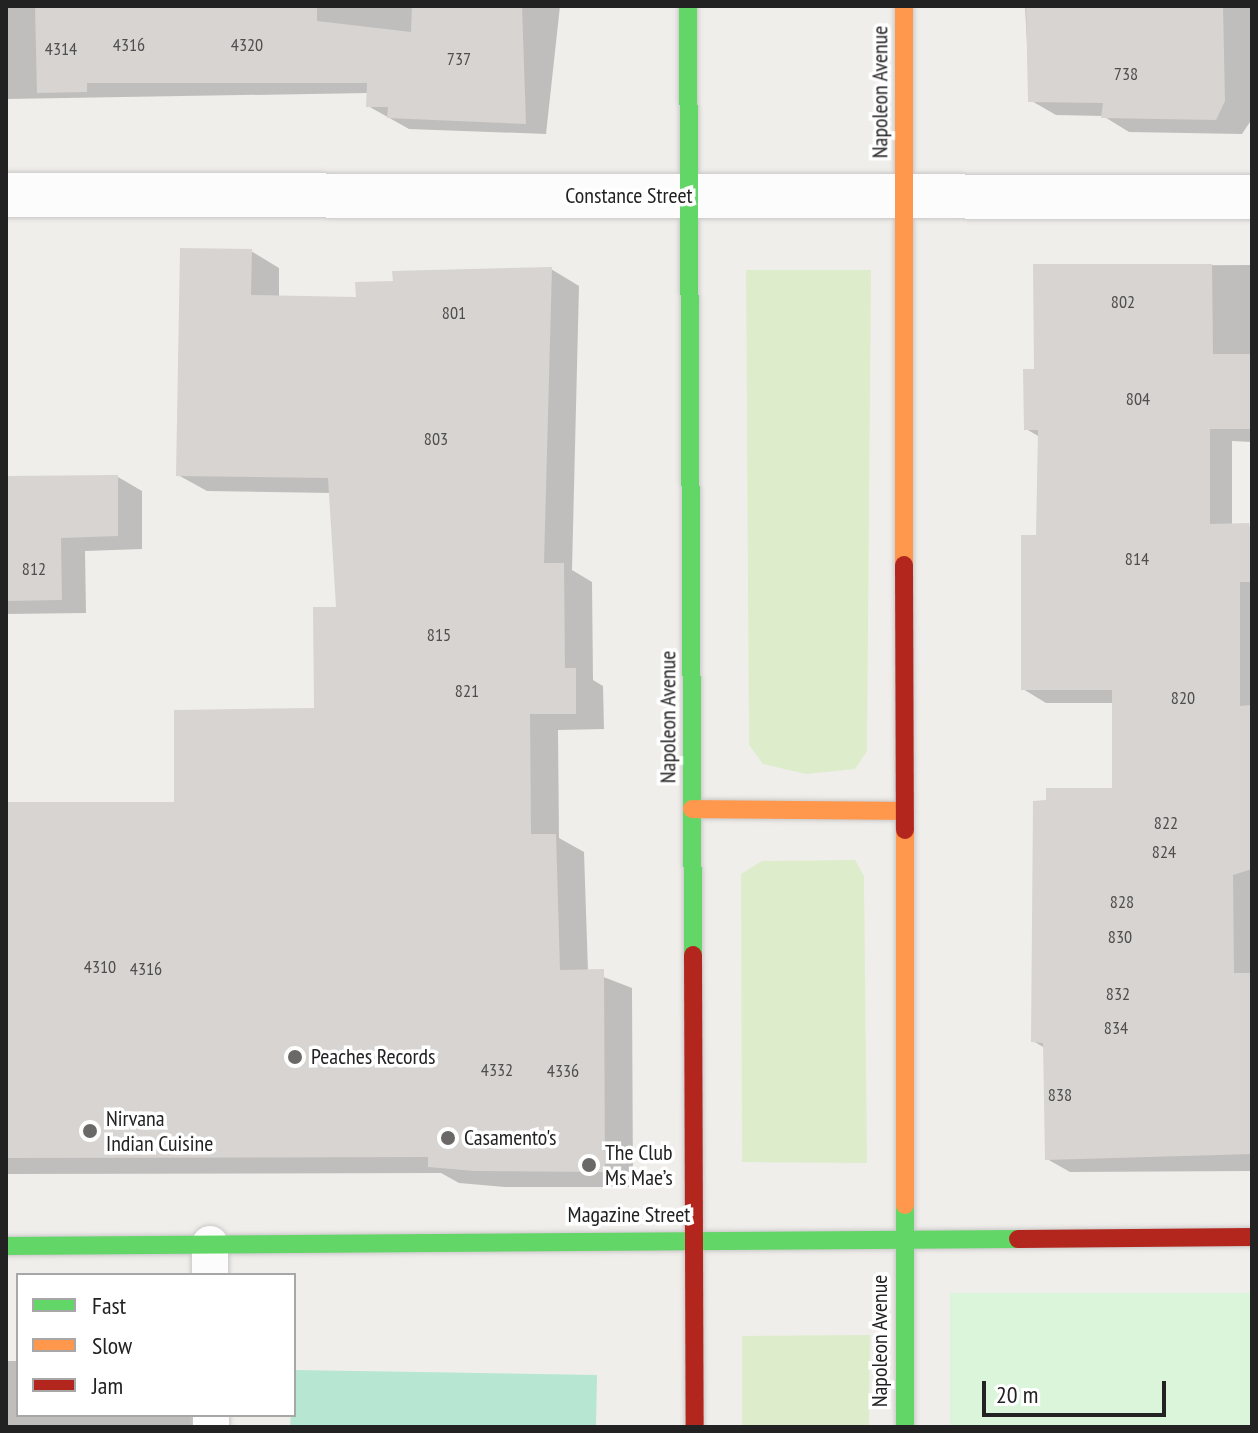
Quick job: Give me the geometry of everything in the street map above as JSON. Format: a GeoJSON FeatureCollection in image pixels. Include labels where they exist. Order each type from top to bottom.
{"type":"FeatureCollection","features":[{"type":"Feature","properties":{"kind":"street","name":"Napoleon Avenue"},"geometry":{"type":"LineString","coordinates":[[688,6],[695,1427]]}},
{"type":"Feature","properties":{"kind":"street","name":"Napoleon Avenue"},"geometry":{"type":"LineString","coordinates":[[904,6],[905,1427]]}},
{"type":"Feature","properties":{"kind":"street","name":"Constance Street"},"geometry":{"type":"LineString","coordinates":[[6,195],[1252,197]]}},
{"type":"Feature","properties":{"kind":"street"},"geometry":{"type":"LineString","coordinates":[[692,809],[904,811]]}},
{"type":"Feature","properties":{"kind":"street","name":"Magazine Street"},"geometry":{"type":"LineString","coordinates":[[6,1246],[210,1259],[695,1239],[1252,1237]]}},
{"type":"Feature","properties":{"kind":"green space"},"geometry":{"type":"Polygon","coordinates":[[[746,270],[871,270],[867,751],[855,769],[806,774],[763,764],[749,745],[746,270]]]}},
{"type":"Feature","properties":{"kind":"green space"},"geometry":{"type":"Polygon","coordinates":[[[855,860],[864,876],[867,1163],[742,1162],[741,874],[762,861],[855,860]]]}},
{"type":"Feature","properties":{"kind":"green space"},"geometry":{"type":"Polygon","coordinates":[[[950,1293],[1252,1293],[1252,1427],[950,1427],[950,1293]]]}},
{"type":"Feature","properties":{"kind":"green space"},"geometry":{"type":"Polygon","coordinates":[[[870,1335],[869,1427],[742,1427],[742,1336],[870,1335]]]}},
{"type":"Feature","properties":{"kind":"green space"},"geometry":{"type":"Polygon","coordinates":[[[296,1370],[597,1375],[596,1427],[290,1427],[291,1417],[296,1417],[296,1370]]]}},
{"type":"Feature","properties":{"kind":"building"},"geometry":{"type":"Polygon","coordinates":[[[35,6],[317,6],[317,21],[411,32],[412,6],[522,6],[526,124],[387,118],[388,107],[366,107],[367,83],[87,83],[87,92],[37,93],[35,6]]]}},
{"type":"Feature","properties":{"kind":"building"},"geometry":{"type":"Polygon","coordinates":[[[1026,6],[1223,6],[1225,101],[1216,120],[1101,118],[1103,103],[1028,102],[1026,6]]]}},
{"type":"Feature","properties":{"kind":"building"},"geometry":{"type":"Polygon","coordinates":[[[180,248],[252,249],[251,295],[356,297],[355,282],[393,281],[392,271],[552,267],[544,563],[564,563],[565,668],[576,668],[576,714],[530,714],[531,834],[556,834],[560,970],[604,969],[605,1172],[475,1171],[428,1167],[428,1157],[6,1158],[6,802],[174,802],[174,710],[314,708],[313,607],[336,607],[328,478],[176,476],[180,248]]]}},
{"type":"Feature","properties":{"kind":"building"},"geometry":{"type":"Polygon","coordinates":[[[1033,264],[1212,264],[1213,354],[1252,354],[1252,429],[1210,429],[1210,524],[1249,523],[1252,536],[1252,582],[1240,582],[1240,706],[1252,705],[1252,869],[1233,875],[1234,973],[1252,973],[1252,1154],[1045,1160],[1043,1043],[1031,1042],[1033,801],[1046,800],[1046,788],[1112,788],[1112,690],[1021,690],[1021,535],[1036,535],[1038,430],[1024,430],[1023,369],[1034,369],[1033,264]]]}},
{"type":"Feature","properties":{"kind":"building"},"geometry":{"type":"Polygon","coordinates":[[[118,475],[118,536],[61,538],[62,600],[6,601],[6,476],[118,475]]]}},
{"type":"Feature","properties":{"kind":"traffic: fast"},"geometry":{"type":"LineString","coordinates":[[688,6],[693,955]]}},
{"type":"Feature","properties":{"kind":"traffic: fast"},"geometry":{"type":"LineString","coordinates":[[905,1205],[905,1427]]}},
{"type":"Feature","properties":{"kind":"traffic: fast"},"geometry":{"type":"LineString","coordinates":[[6,1246],[1018,1239]]}},
{"type":"Feature","properties":{"kind":"traffic: slow"},"geometry":{"type":"LineString","coordinates":[[904,6],[904,565]]}},
{"type":"Feature","properties":{"kind":"traffic: slow"},"geometry":{"type":"LineString","coordinates":[[692,809],[904,811]]}},
{"type":"Feature","properties":{"kind":"traffic: slow"},"geometry":{"type":"LineString","coordinates":[[905,830],[905,1205]]}},
{"type":"Feature","properties":{"kind":"traffic: jam"},"geometry":{"type":"LineString","coordinates":[[904,565],[905,830]]}},
{"type":"Feature","properties":{"kind":"traffic: jam"},"geometry":{"type":"LineString","coordinates":[[693,955],[695,1427]]}},
{"type":"Feature","properties":{"kind":"traffic: jam"},"geometry":{"type":"LineString","coordinates":[[1018,1239],[1252,1237]]}},
{"type":"Feature","properties":{"kind":"place","name":"Peaches Records"},"geometry":{"type":"Point","coordinates":[295,1057]}},
{"type":"Feature","properties":{"kind":"place","name":"Nirvana Indian Cuisine"},"geometry":{"type":"Point","coordinates":[90,1131]}},
{"type":"Feature","properties":{"kind":"place","name":"Casamento's"},"geometry":{"type":"Point","coordinates":[448,1138]}},
{"type":"Feature","properties":{"kind":"place","name":"The Club Ms Mae’s"},"geometry":{"type":"Point","coordinates":[589,1165]}}]}
